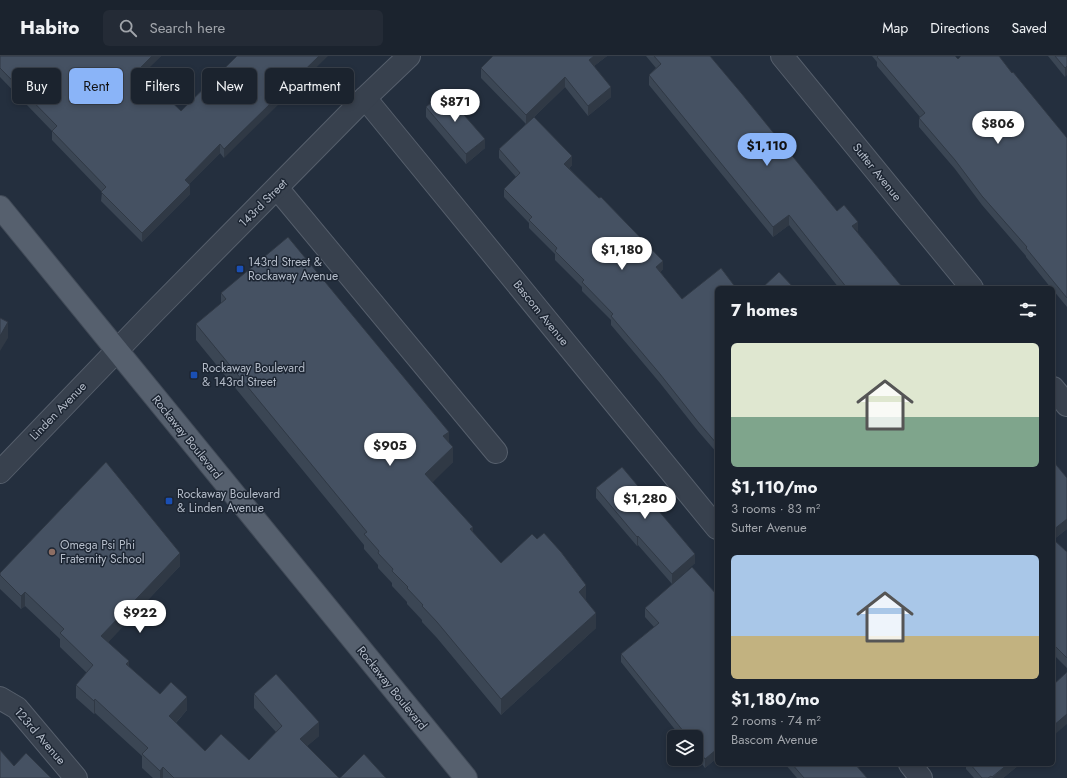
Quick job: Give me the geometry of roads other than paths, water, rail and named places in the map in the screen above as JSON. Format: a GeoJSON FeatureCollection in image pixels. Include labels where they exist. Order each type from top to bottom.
{"type":"FeatureCollection","features":[{"type":"Feature","properties":{"kind":"main road","name":"Rockaway Boulevard"},"geometry":{"type":"LineString","coordinates":[[0,207],[466,778]]}},
{"type":"Feature","properties":{"kind":"street","name":"143rd Street"},"geometry":{"type":"LineString","coordinates":[[117,350],[365,98],[409,56]]}},
{"type":"Feature","properties":{"kind":"street","name":"Sutter Avenue"},"geometry":{"type":"LineString","coordinates":[[782,56],[970,286]]}},
{"type":"Feature","properties":{"kind":"street","name":"Bascom Avenue"},"geometry":{"type":"LineString","coordinates":[[365,98],[715,526]]}},
{"type":"Feature","properties":{"kind":"street"},"geometry":{"type":"LineString","coordinates":[[277,188],[496,452]]}},
{"type":"Feature","properties":{"kind":"street","name":"Linden Avenue"},"geometry":{"type":"LineString","coordinates":[[0,472],[117,350]]}},
{"type":"Feature","properties":{"kind":"street"},"geometry":{"type":"LineString","coordinates":[[1055,390],[1067,405]]}},
{"type":"Feature","properties":{"kind":"street","name":"123rd Avenue"},"geometry":{"type":"LineString","coordinates":[[0,698],[17,708],[76,778]]}},
{"type":"Feature","properties":{"kind":"street"},"geometry":{"type":"LineString","coordinates":[[912,766],[921,778]]}},
{"type":"Feature","properties":{"kind":"place","name":"143rd Street & Rockaway Avenue"},"geometry":{"type":"Point","coordinates":[240,269]}},
{"type":"Feature","properties":{"kind":"place","name":"Rockaway Boulevard & 143rd Street"},"geometry":{"type":"Point","coordinates":[194,375]}},
{"type":"Feature","properties":{"kind":"place","name":"Rockaway Boulevard & Linden Avenue"},"geometry":{"type":"Point","coordinates":[169,501]}},
{"type":"Feature","properties":{"kind":"place","name":"Omega Psi Phi Fraternity School"},"geometry":{"type":"Point","coordinates":[52,552]}}]}
